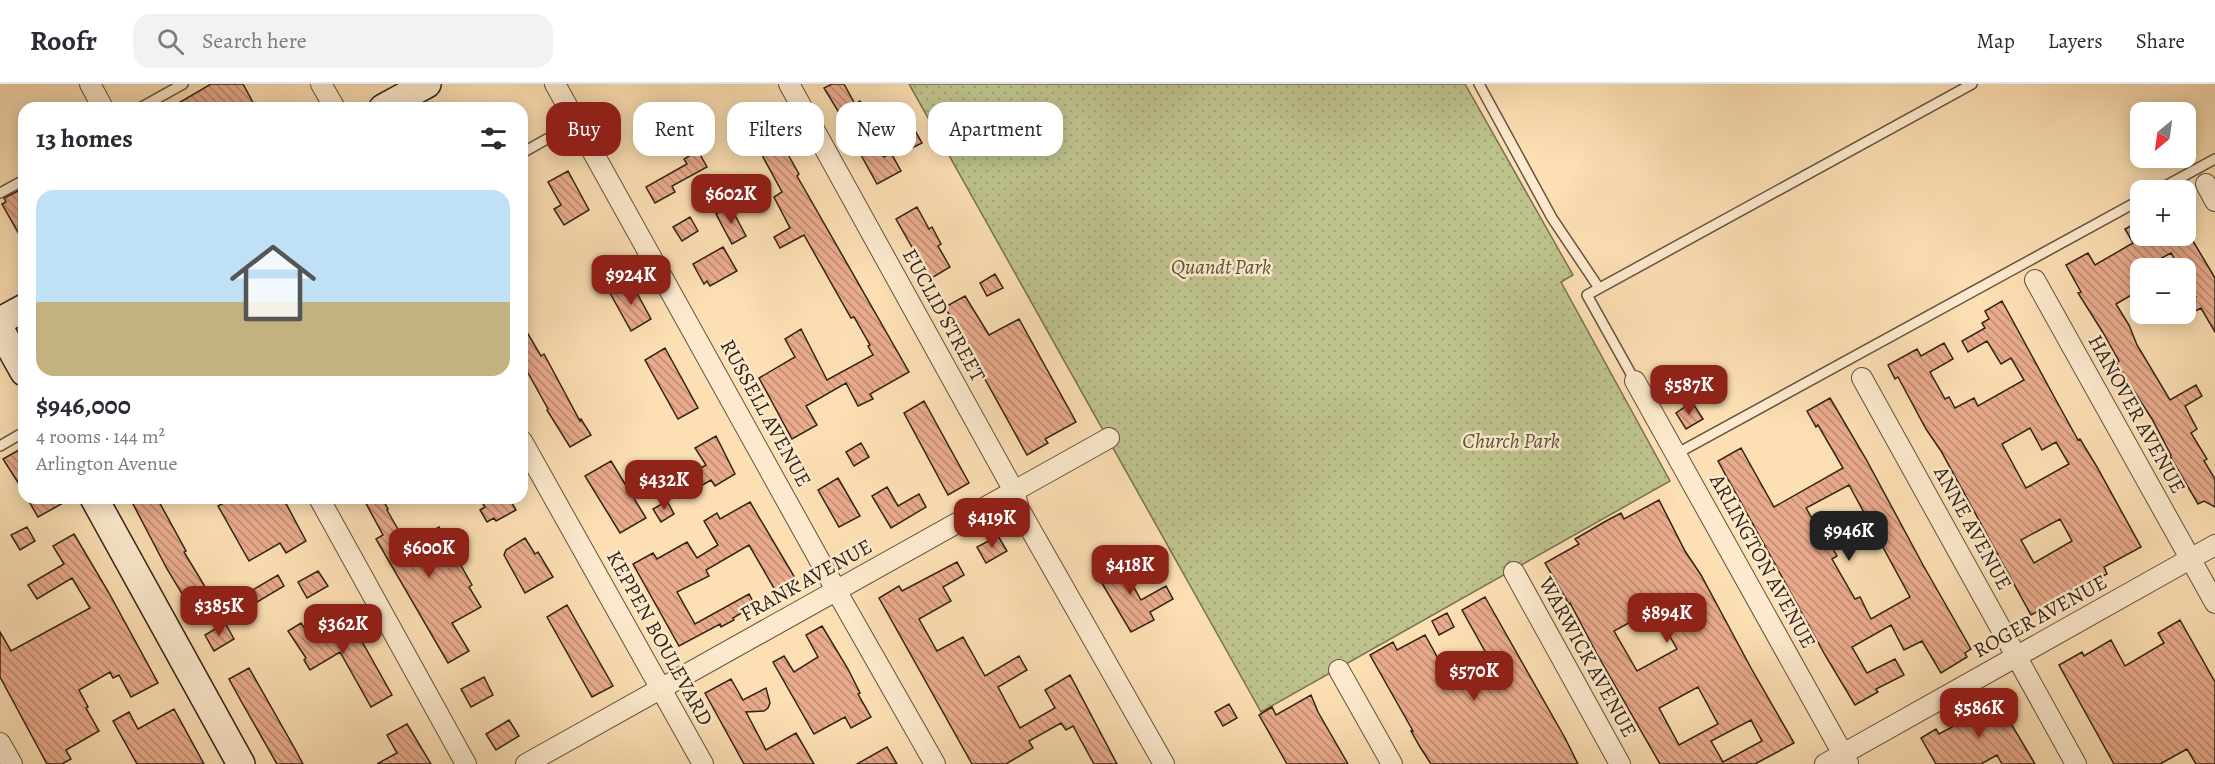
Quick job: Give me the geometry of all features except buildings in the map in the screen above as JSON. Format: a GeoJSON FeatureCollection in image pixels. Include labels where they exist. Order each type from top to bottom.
{"type":"FeatureCollection","features":[{"type":"Feature","properties":{"kind":"street"},"geometry":{"type":"LineString","coordinates":[[90,84],[100,102]]}},
{"type":"Feature","properties":{"kind":"street"},"geometry":{"type":"LineString","coordinates":[[321,84],[332,102]]}},
{"type":"Feature","properties":{"kind":"street"},"geometry":{"type":"LineString","coordinates":[[394,102],[427,84]]}},
{"type":"Feature","properties":{"kind":"street","name":"RUSSELL AVENUE"},"geometry":{"type":"LineString","coordinates":[[555,84],[566,102]]}},
{"type":"Feature","properties":{"kind":"street","name":"EUCLID STREET"},"geometry":{"type":"LineString","coordinates":[[789,84],[1014,491],[1019,508],[1164,764]]}},
{"type":"Feature","properties":{"kind":"street","name":"RUSSELL AVENUE"},"geometry":{"type":"LineString","coordinates":[[597,156],[935,764]]}},
{"type":"Feature","properties":{"kind":"street","name":"HANOVER AVENUE"},"geometry":{"type":"LineString","coordinates":[[2035,280],[2215,603]]}},
{"type":"Feature","properties":{"kind":"street"},"geometry":{"type":"LineString","coordinates":[[0,321],[18,311]]}},
{"type":"Feature","properties":{"kind":"street"},"geometry":{"type":"LineString","coordinates":[[0,328],[18,361]]}},
{"type":"Feature","properties":{"kind":"street","name":"ANNE AVENUE"},"geometry":{"type":"LineString","coordinates":[[1862,378],[2076,764]]}},
{"type":"Feature","properties":{"kind":"street","name":"ARLINGTON AVENUE"},"geometry":{"type":"LineString","coordinates":[[1635,381],[1846,759]]}},
{"type":"Feature","properties":{"kind":"street","name":"FRANK AVENUE"},"geometry":{"type":"LineString","coordinates":[[526,764],[1113,436]]}},
{"type":"Feature","properties":{"kind":"street","name":"KEPPEN BOULEVARD"},"geometry":{"type":"LineString","coordinates":[[528,452],[703,764]]}},
{"type":"Feature","properties":{"kind":"street"},"geometry":{"type":"LineString","coordinates":[[97,504],[241,764]]}},
{"type":"Feature","properties":{"kind":"street"},"geometry":{"type":"LineString","coordinates":[[322,504],[466,764]]}},
{"type":"Feature","properties":{"kind":"street","name":"ROGER AVENUE"},"geometry":{"type":"LineString","coordinates":[[1825,764],[1846,759],[2016,656],[2215,545]]}},
{"type":"Feature","properties":{"kind":"street","name":"WARWICK AVENUE"},"geometry":{"type":"LineString","coordinates":[[1514,572],[1620,764]]}},
{"type":"Feature","properties":{"kind":"street"},"geometry":{"type":"LineString","coordinates":[[1339,670],[1392,764]]}},
{"type":"Feature","properties":{"kind":"street"},"geometry":{"type":"LineString","coordinates":[[0,743],[12,764]]}},
{"type":"Feature","properties":{"kind":"lane"},"geometry":{"type":"LineString","coordinates":[[151,102],[183,84]]}},
{"type":"Feature","properties":{"kind":"lane"},"geometry":{"type":"LineString","coordinates":[[1479,84],[1552,218],[1599,288]]}},
{"type":"Feature","properties":{"kind":"lane"},"geometry":{"type":"LineString","coordinates":[[1635,381],[1587,295],[1972,84]]}},
{"type":"Feature","properties":{"kind":"lane"},"geometry":{"type":"LineString","coordinates":[[528,150],[546,140]]}},
{"type":"Feature","properties":{"kind":"lane"},"geometry":{"type":"LineString","coordinates":[[2176,180],[2215,159]]}},
{"type":"Feature","properties":{"kind":"lane"},"geometry":{"type":"LineString","coordinates":[[0,193],[18,183]]}},
{"type":"Feature","properties":{"kind":"lane"},"geometry":{"type":"LineString","coordinates":[[1676,454],[2130,205]]}},
{"type":"Feature","properties":{"kind":"lane"},"geometry":{"type":"LineString","coordinates":[[0,446],[18,436]]}},
{"type":"Feature","properties":{"kind":"green space","name":"Quandt Park"},"geometry":{"type":"Polygon","coordinates":[[[909,84],[1465,84],[1573,275],[1561,282],[1670,481],[1261,712],[949,156],[1063,156],[1063,102],[928,102],[928,118],[909,84]]]}},
{"type":"Feature","properties":{"kind":"park label","name":"Church Park"},"geometry":{"type":"Point","coordinates":[1511,441]}}]}
